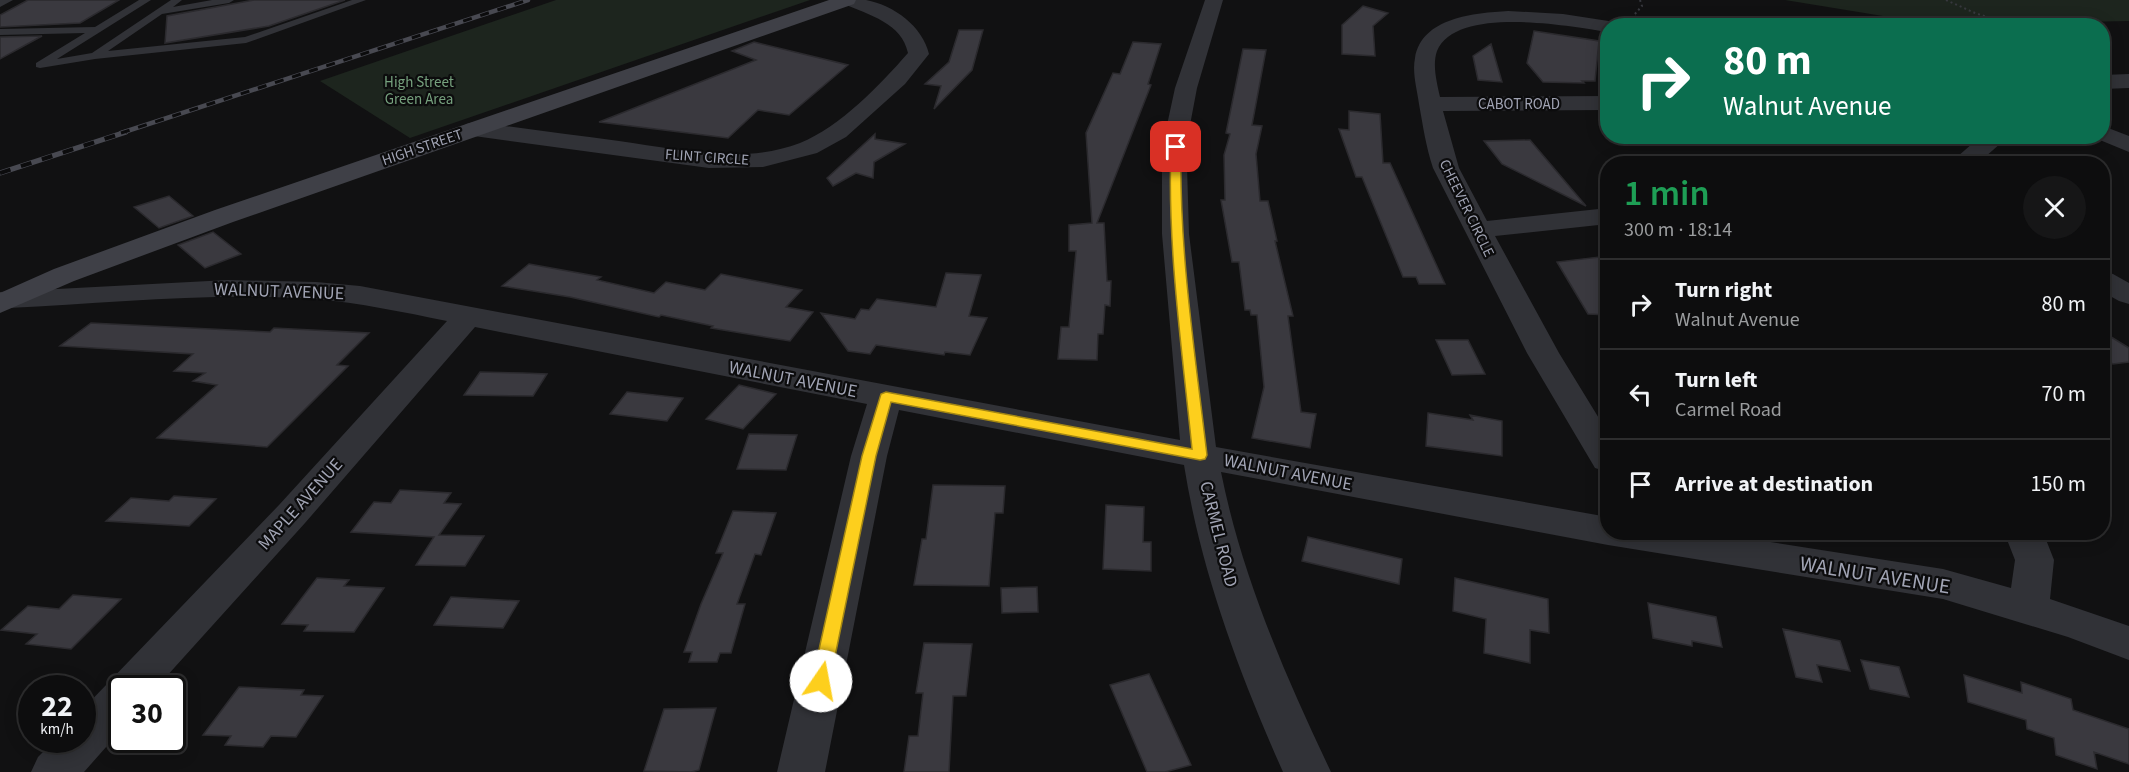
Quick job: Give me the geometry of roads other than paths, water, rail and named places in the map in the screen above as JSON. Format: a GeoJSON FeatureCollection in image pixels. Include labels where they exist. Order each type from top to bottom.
{"type":"FeatureCollection","features":[{"type":"Feature","properties":{"kind":"main road","name":"HIGH STREET"},"geometry":{"type":"LineString","coordinates":[[3,300],[224,216],[849,0]]}},
{"type":"Feature","properties":{"kind":"street","name":"FLINT CIRCLE"},"geometry":{"type":"LineString","coordinates":[[474,129],[719,161],[763,160],[808,148],[838,132],[897,79],[919,54],[918,42],[910,32],[894,20],[849,0]]}},
{"type":"Feature","properties":{"kind":"street","name":"CARMEL ROAD"},"geometry":{"type":"LineString","coordinates":[[1214,0],[1188,76],[1176,147],[1174,189],[1179,261],[1200,455],[1212,512],[1237,604],[1284,722],[1307,772]]}},
{"type":"Feature","properties":{"kind":"street","name":"CHEEVER CIRCLE"},"geometry":{"type":"LineString","coordinates":[[1600,25],[1505,13],[1460,19],[1434,36],[1427,51],[1424,70],[1437,143],[1446,168],[1555,377],[1571,406],[1600,448]]}},
{"type":"Feature","properties":{"kind":"street"},"geometry":{"type":"LineString","coordinates":[[2110,82],[2129,81]]}},
{"type":"Feature","properties":{"kind":"street","name":"CABOT ROAD"},"geometry":{"type":"LineString","coordinates":[[1431,104],[1600,103]]}},
{"type":"Feature","properties":{"kind":"street"},"geometry":{"type":"LineString","coordinates":[[2110,136],[2129,145]]}},
{"type":"Feature","properties":{"kind":"street"},"geometry":{"type":"LineString","coordinates":[[1972,156],[1987,144]]}},
{"type":"Feature","properties":{"kind":"street"},"geometry":{"type":"LineString","coordinates":[[1478,230],[1600,217]]}},
{"type":"Feature","properties":{"kind":"street"},"geometry":{"type":"LineString","coordinates":[[2110,284],[2129,295]]}},
{"type":"Feature","properties":{"kind":"street","name":"WALNUT AVENUE"},"geometry":{"type":"LineString","coordinates":[[3,300],[192,289],[315,289],[360,295],[886,397],[1600,530]]}},
{"type":"Feature","properties":{"kind":"street","name":"MAPLE AVENUE"},"geometry":{"type":"LineString","coordinates":[[141,675],[292,514],[467,317]]}},
{"type":"Feature","properties":{"kind":"street"},"geometry":{"type":"LineString","coordinates":[[801,772],[869,456],[886,397]]}},
{"type":"Feature","properties":{"kind":"street","name":"WALNUT AVENUE"},"geometry":{"type":"LineString","coordinates":[[1683,540],[1943,584],[2028,608],[2129,643]]}},
{"type":"Feature","properties":{"kind":"street"},"geometry":{"type":"LineString","coordinates":[[2028,540],[2036,560],[2028,608]]}},
{"type":"Feature","properties":{"kind":"street"},"geometry":{"type":"LineString","coordinates":[[55,772],[108,713]]}},
{"type":"Feature","properties":{"kind":"lane"},"geometry":{"type":"LineString","coordinates":[[0,4],[8,0]]}},
{"type":"Feature","properties":{"kind":"lane"},"geometry":{"type":"LineString","coordinates":[[146,0],[40,65],[95,56],[246,40],[361,0]]}},
{"type":"Feature","properties":{"kind":"lane"},"geometry":{"type":"LineString","coordinates":[[95,56],[177,0]]}},
{"type":"Feature","properties":{"kind":"lane"},"geometry":{"type":"LineString","coordinates":[[159,12],[229,0]]}},
{"type":"Feature","properties":{"kind":"lane"},"geometry":{"type":"LineString","coordinates":[[0,32],[97,30]]}},
{"type":"Feature","properties":{"kind":"railway"},"geometry":{"type":"LineString","coordinates":[[121,133],[528,0]]}},
{"type":"Feature","properties":{"kind":"railway"},"geometry":{"type":"LineString","coordinates":[[0,173],[126,132]]}},
{"type":"Feature","properties":{"kind":"park label","name":"High Street Green Area"},"geometry":{"type":"Point","coordinates":[419,90]}}]}
